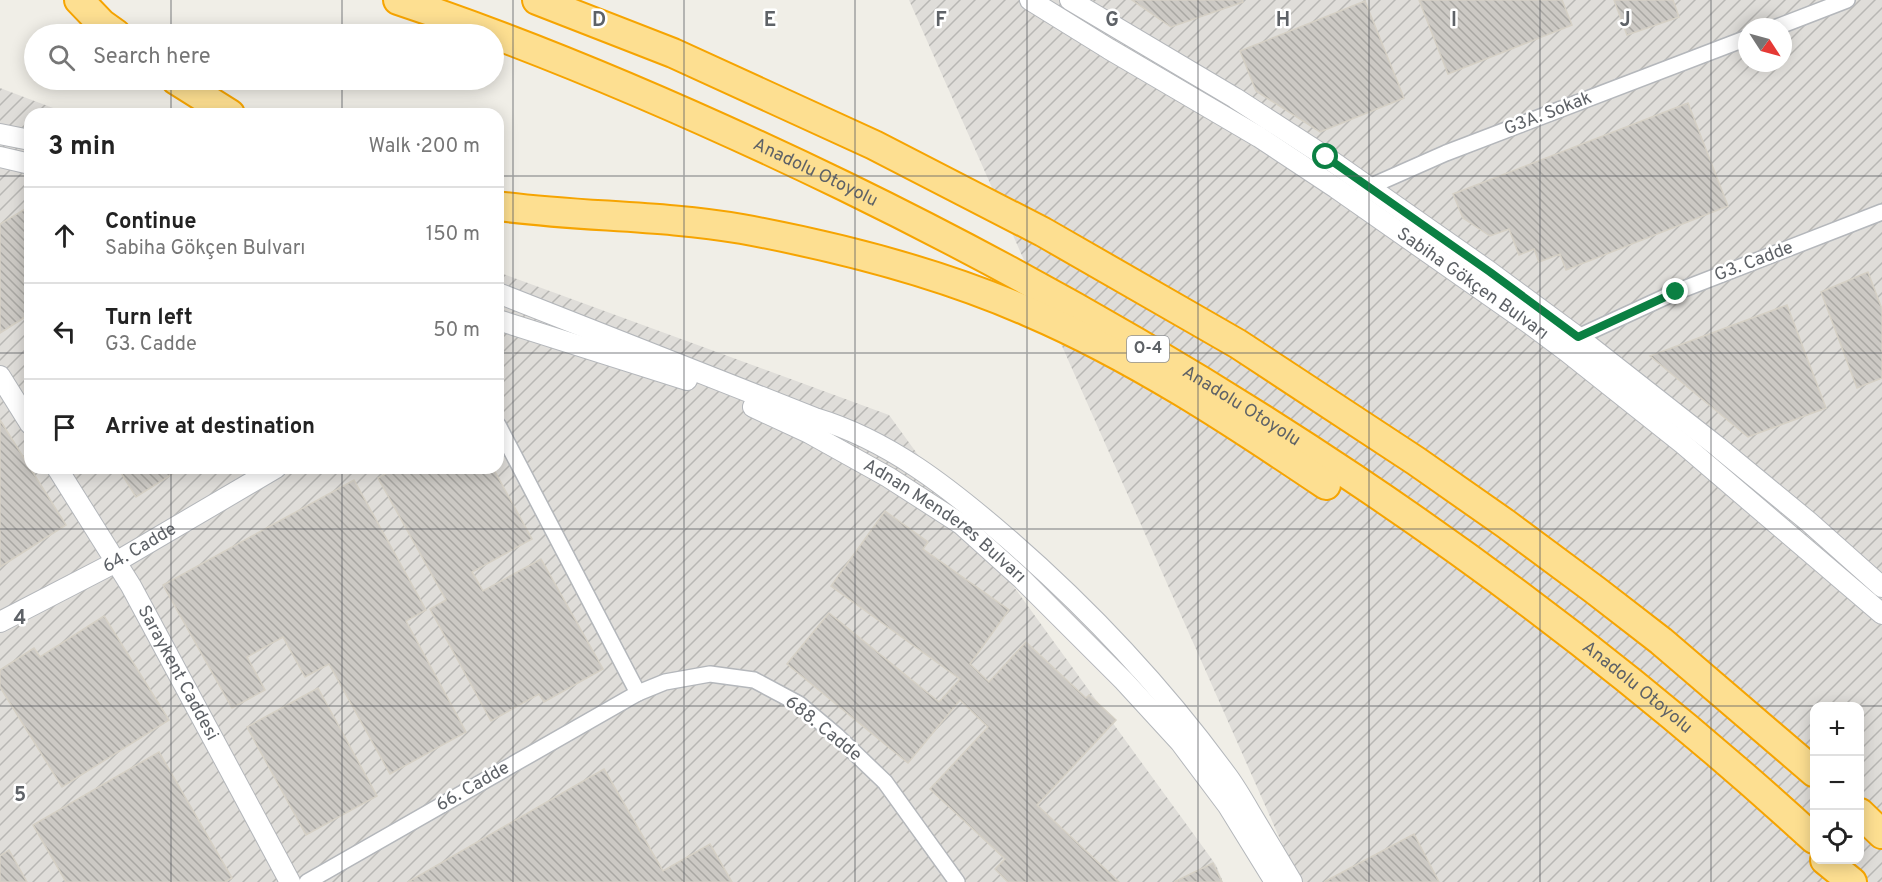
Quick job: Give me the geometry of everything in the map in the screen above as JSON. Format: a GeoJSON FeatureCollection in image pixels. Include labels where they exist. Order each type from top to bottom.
{"type":"FeatureCollection","features":[{"type":"Feature","properties":{"kind":"highway"},"geometry":{"type":"LineString","coordinates":[[79,0],[102,24]]}},
{"type":"Feature","properties":{"kind":"highway","name":"Anadolu Otoyolu"},"geometry":{"type":"LineString","coordinates":[[398,0],[469,24]]}},
{"type":"Feature","properties":{"kind":"highway"},"geometry":{"type":"LineString","coordinates":[[537,0],[673,53],[874,145],[1043,232],[1238,344],[1416,461],[1533,544],[1661,642],[1810,768]]}},
{"type":"Feature","properties":{"kind":"highway","name":"Anadolu Otoyolu"},"geometry":{"type":"LineString","coordinates":[[504,38],[750,140],[905,216],[1009,270],[1249,409],[1410,517],[1533,606],[1701,739],[1810,835]]}},
{"type":"Feature","properties":{"kind":"highway"},"geometry":{"type":"LineString","coordinates":[[192,90],[220,108]]}},
{"type":"Feature","properties":{"kind":"highway"},"geometry":{"type":"LineString","coordinates":[[504,207],[715,226],[797,240],[875,259],[953,283],[1029,311],[1088,339],[1208,408],[1425,550],[1574,661],[1810,846]]}},
{"type":"Feature","properties":{"kind":"highway"},"geometry":{"type":"LineString","coordinates":[[1864,817],[1882,834]]}},
{"type":"Feature","properties":{"kind":"highway"},"geometry":{"type":"LineString","coordinates":[[1830,864],[1852,882]]}},
{"type":"Feature","properties":{"kind":"highway"},"geometry":{"type":"LineString","coordinates":[[1841,864],[1861,882]]}},
{"type":"Feature","properties":{"kind":"street","name":"Sabiha Gökçen Bulvarı"},"geometry":{"type":"LineString","coordinates":[[1030,0],[1259,136],[1572,344],[1718,447],[1809,522],[1882,587]]}},
{"type":"Feature","properties":{"kind":"street","name":"Sabiha Gökçen Bulvarı"},"geometry":{"type":"LineString","coordinates":[[1070,0],[1235,98],[1369,187],[1572,344],[1683,444],[1882,614]]}},
{"type":"Feature","properties":{"kind":"street"},"geometry":{"type":"LineString","coordinates":[[1792,21],[1847,0]]}},
{"type":"Feature","properties":{"kind":"street","name":"G3A. Sokak"},"geometry":{"type":"LineString","coordinates":[[1357,203],[1369,187],[1446,153],[1738,41]]}},
{"type":"Feature","properties":{"kind":"street"},"geometry":{"type":"LineString","coordinates":[[0,134],[24,139]]}},
{"type":"Feature","properties":{"kind":"street"},"geometry":{"type":"LineString","coordinates":[[0,157],[24,163]]}},
{"type":"Feature","properties":{"kind":"street","name":"G3. Cadde"},"geometry":{"type":"LineString","coordinates":[[1572,344],[1676,292],[1882,212]]}},
{"type":"Feature","properties":{"kind":"street"},"geometry":{"type":"LineString","coordinates":[[504,295],[867,437],[911,463],[962,500],[1053,578],[1175,707],[1230,779],[1292,882]]}},
{"type":"Feature","properties":{"kind":"street","name":"Adnan Menderes Bulvarı"},"geometry":{"type":"LineString","coordinates":[[504,328],[713,388],[819,438],[888,477],[961,524],[1021,578],[1124,681],[1180,742],[1228,806],[1275,882]]}},
{"type":"Feature","properties":{"kind":"street"},"geometry":{"type":"LineString","coordinates":[[0,376],[24,414]]}},
{"type":"Feature","properties":{"kind":"street"},"geometry":{"type":"LineString","coordinates":[[504,436],[638,693]]}},
{"type":"Feature","properties":{"kind":"street","name":"Saraykent Caddesi"},"geometry":{"type":"LineString","coordinates":[[61,474],[131,586],[290,882]]}},
{"type":"Feature","properties":{"kind":"street","name":"64. Cadde"},"geometry":{"type":"LineString","coordinates":[[0,622],[116,562],[266,474]]}},
{"type":"Feature","properties":{"kind":"street","name":"688. Cadde"},"geometry":{"type":"LineString","coordinates":[[638,693],[665,682],[710,674],[754,680],[799,704],[837,736],[885,782],[957,882]]}},
{"type":"Feature","properties":{"kind":"street","name":"66. Cadde"},"geometry":{"type":"LineString","coordinates":[[307,882],[638,693]]}},
{"type":"Feature","properties":{"kind":"shaded area"},"geometry":{"type":"Polygon","coordinates":[[[909,0],[1882,0],[1882,882],[1299,882],[909,0]]]}},
{"type":"Feature","properties":{"kind":"shaded area"},"geometry":{"type":"Polygon","coordinates":[[[0,88],[53,108],[24,108],[24,474],[504,474],[504,274],[889,415],[1216,865],[1223,882],[0,882],[0,88]]]}},
{"type":"Feature","properties":{"kind":"building"},"geometry":{"type":"Polygon","coordinates":[[[1132,0],[1242,0],[1243,2],[1171,27],[1132,0]]]}},
{"type":"Feature","properties":{"kind":"building"},"geometry":{"type":"Polygon","coordinates":[[[1419,0],[1562,0],[1572,25],[1448,74],[1419,0]]]}},
{"type":"Feature","properties":{"kind":"building"},"geometry":{"type":"Polygon","coordinates":[[[1614,0],[1673,0],[1679,17],[1627,35],[1614,0]]]}},
{"type":"Feature","properties":{"kind":"building"},"geometry":{"type":"Polygon","coordinates":[[[1365,1],[1404,98],[1320,132],[1256,91],[1240,51],[1365,1]]]}},
{"type":"Feature","properties":{"kind":"building"},"geometry":{"type":"Polygon","coordinates":[[[1688,103],[1728,206],[1566,270],[1560,254],[1539,262],[1534,249],[1519,255],[1509,229],[1490,236],[1463,218],[1453,194],[1688,103]]]}},
{"type":"Feature","properties":{"kind":"building"},"geometry":{"type":"Polygon","coordinates":[[[24,210],[24,318],[0,333],[0,224],[24,210]]]}},
{"type":"Feature","properties":{"kind":"building"},"geometry":{"type":"Polygon","coordinates":[[[1868,272],[1882,309],[1882,378],[1857,388],[1821,292],[1868,272]]]}},
{"type":"Feature","properties":{"kind":"building"},"geometry":{"type":"Polygon","coordinates":[[[1787,305],[1826,408],[1748,437],[1650,356],[1787,305]]]}},
{"type":"Feature","properties":{"kind":"building"},"geometry":{"type":"Polygon","coordinates":[[[0,420],[24,458],[24,474],[34,474],[66,525],[0,567],[0,420]]]}},
{"type":"Feature","properties":{"kind":"building"},"geometry":{"type":"Polygon","coordinates":[[[122,474],[172,474],[136,497],[122,474]]]}},
{"type":"Feature","properties":{"kind":"building"},"geometry":{"type":"Polygon","coordinates":[[[385,474],[496,474],[532,539],[472,572],[483,591],[541,559],[603,669],[544,702],[539,694],[491,721],[430,609],[446,600],[378,478],[385,474]]]}},
{"type":"Feature","properties":{"kind":"building"},"geometry":{"type":"Polygon","coordinates":[[[354,480],[426,610],[406,621],[466,732],[390,774],[329,664],[305,677],[283,637],[247,657],[265,690],[232,708],[163,585],[354,480]]]}},
{"type":"Feature","properties":{"kind":"building"},"geometry":{"type":"Polygon","coordinates":[[[885,511],[928,542],[923,549],[1009,610],[970,664],[989,682],[1026,642],[1086,698],[1089,695],[1116,720],[1037,805],[1119,882],[1008,882],[995,869],[1005,859],[930,789],[988,727],[960,700],[908,763],[787,664],[829,613],[939,702],[960,679],[831,586],[885,511]]]}},
{"type":"Feature","properties":{"kind":"building"},"geometry":{"type":"Polygon","coordinates":[[[104,616],[169,720],[62,787],[0,687],[0,670],[34,648],[40,657],[104,616]]]}},
{"type":"Feature","properties":{"kind":"building"},"geometry":{"type":"Polygon","coordinates":[[[318,688],[377,796],[306,835],[247,727],[318,688]]]}},
{"type":"Feature","properties":{"kind":"building"},"geometry":{"type":"Polygon","coordinates":[[[159,752],[232,878],[225,882],[66,882],[33,825],[159,752]]]}},
{"type":"Feature","properties":{"kind":"building"},"geometry":{"type":"Polygon","coordinates":[[[604,769],[663,871],[710,844],[732,882],[408,882],[604,769]]]}},
{"type":"Feature","properties":{"kind":"building"},"geometry":{"type":"Polygon","coordinates":[[[1414,834],[1439,882],[1324,882],[1414,834]]]}},
{"type":"Feature","properties":{"kind":"building"},"geometry":{"type":"Polygon","coordinates":[[[9,850],[27,882],[0,882],[0,856],[9,850]]]}},
{"type":"Feature","properties":{"kind":"building"},"geometry":{"type":"Polygon","coordinates":[[[1213,863],[1222,882],[1174,882],[1213,863]]]}},
{"type":"Feature","properties":{"kind":"route"},"geometry":{"type":"LineString","coordinates":[[1326,157],[1578,337],[1676,292]]}}]}
